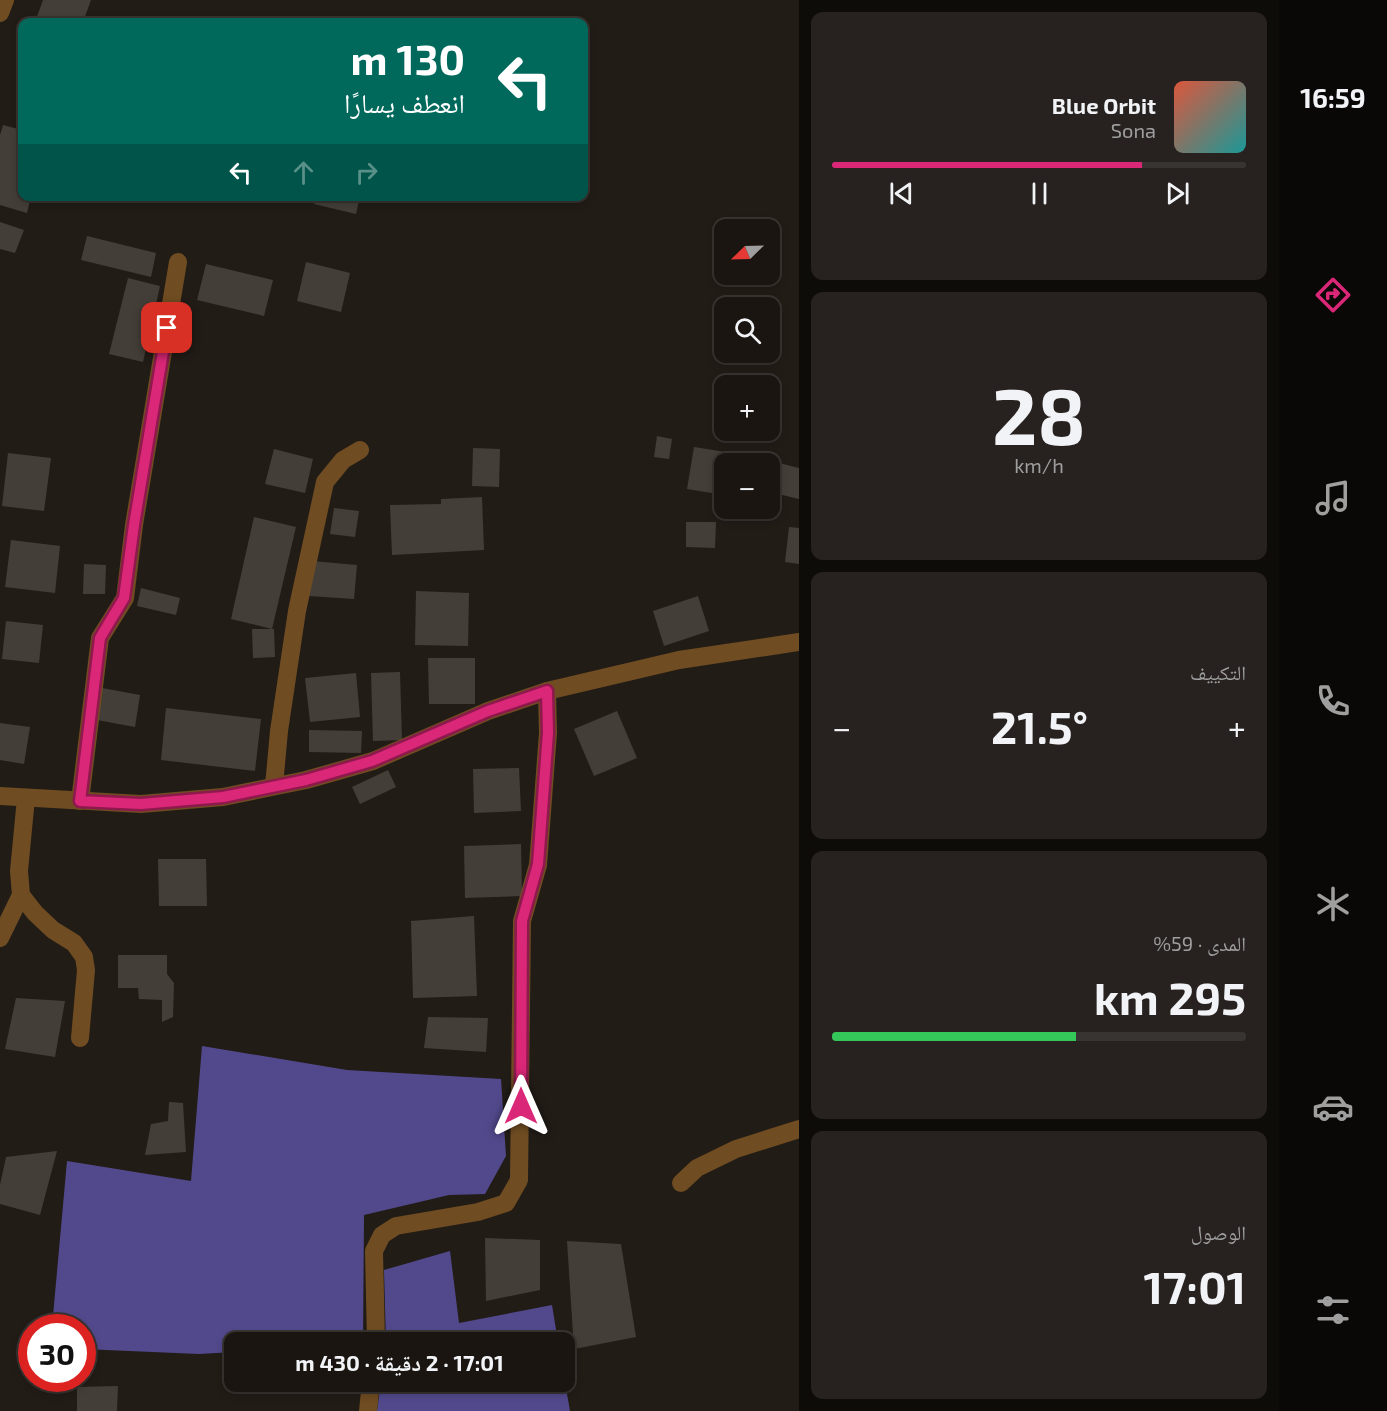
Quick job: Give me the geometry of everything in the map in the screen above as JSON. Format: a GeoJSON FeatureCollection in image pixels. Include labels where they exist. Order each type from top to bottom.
{"type":"FeatureCollection","features":[{"type":"Feature","properties":{"kind":"street"},"geometry":{"type":"LineString","coordinates":[[0,13],[5,0]]}},
{"type":"Feature","properties":{"kind":"street"},"geometry":{"type":"LineString","coordinates":[[80,801],[100,638],[124,598],[178,262]]}},
{"type":"Feature","properties":{"kind":"street"},"geometry":{"type":"LineString","coordinates":[[274,786],[279,731],[297,611],[325,482],[343,460],[360,450]]}},
{"type":"Feature","properties":{"kind":"street"},"geometry":{"type":"LineString","coordinates":[[0,796],[141,804],[223,797],[306,780],[372,761],[488,711],[547,691],[680,660],[799,642]]}},
{"type":"Feature","properties":{"kind":"street"},"geometry":{"type":"LineString","coordinates":[[376,1332],[374,1251],[382,1235],[396,1226],[478,1212],[506,1203],[519,1180],[522,921],[538,864],[548,733],[547,691]]}},
{"type":"Feature","properties":{"kind":"street"},"geometry":{"type":"LineString","coordinates":[[0,938],[21,895],[19,871],[26,798]]}},
{"type":"Feature","properties":{"kind":"street"},"geometry":{"type":"LineString","coordinates":[[21,895],[35,913],[53,930],[74,943],[84,957],[86,970],[80,1038]]}},
{"type":"Feature","properties":{"kind":"street"},"geometry":{"type":"LineString","coordinates":[[681,1183],[697,1168],[736,1149],[799,1129]]}},
{"type":"Feature","properties":{"kind":"street"},"geometry":{"type":"LineString","coordinates":[[368,1411],[370,1392]]}},
{"type":"Feature","properties":{"kind":"shaded area"},"geometry":{"type":"Polygon","coordinates":[[[202,1046],[347,1070],[501,1079],[506,1156],[485,1194],[449,1195],[364,1215],[363,1332],[224,1332],[224,1353],[199,1354],[96,1350],[96,1314],[53,1314],[67,1161],[191,1181],[202,1046]]]}},
{"type":"Feature","properties":{"kind":"shaded area"},"geometry":{"type":"Polygon","coordinates":[[[450,1251],[459,1323],[552,1305],[556,1332],[386,1332],[384,1270],[450,1251]]]}},
{"type":"Feature","properties":{"kind":"shaded area"},"geometry":{"type":"Polygon","coordinates":[[[380,1392],[567,1392],[570,1411],[377,1411],[380,1392]]]}},
{"type":"Feature","properties":{"kind":"building"},"geometry":{"type":"Polygon","coordinates":[[[43,0],[91,0],[84,18],[36,18],[43,0]]]}},
{"type":"Feature","properties":{"kind":"building"},"geometry":{"type":"Polygon","coordinates":[[[3,125],[18,129],[18,201],[30,201],[27,213],[0,205],[0,135],[3,125]]]}},
{"type":"Feature","properties":{"kind":"building"},"geometry":{"type":"Polygon","coordinates":[[[315,201],[359,201],[356,214],[314,204],[315,201]]]}},
{"type":"Feature","properties":{"kind":"building"},"geometry":{"type":"Polygon","coordinates":[[[0,222],[24,230],[15,253],[0,249],[0,222]]]}},
{"type":"Feature","properties":{"kind":"building"},"geometry":{"type":"Polygon","coordinates":[[[87,236],[156,253],[151,277],[81,260],[87,236]]]}},
{"type":"Feature","properties":{"kind":"building"},"geometry":{"type":"Polygon","coordinates":[[[306,262],[350,273],[341,312],[297,301],[306,262]]]}},
{"type":"Feature","properties":{"kind":"building"},"geometry":{"type":"Polygon","coordinates":[[[206,264],[273,280],[264,316],[197,300],[206,264]]]}},
{"type":"Feature","properties":{"kind":"building"},"geometry":{"type":"Polygon","coordinates":[[[128,278],[160,286],[143,362],[109,354],[128,278]]]}},
{"type":"Feature","properties":{"kind":"building"},"geometry":{"type":"Polygon","coordinates":[[[657,436],[672,439],[669,459],[654,457],[657,436]]]}},
{"type":"Feature","properties":{"kind":"building"},"geometry":{"type":"Polygon","coordinates":[[[694,447],[732,453],[714,453],[714,493],[687,489],[694,447]]]}},
{"type":"Feature","properties":{"kind":"building"},"geometry":{"type":"Polygon","coordinates":[[[473,448],[500,449],[499,487],[472,486],[473,448]]]}},
{"type":"Feature","properties":{"kind":"building"},"geometry":{"type":"Polygon","coordinates":[[[274,449],[313,459],[305,493],[265,484],[274,449]]]}},
{"type":"Feature","properties":{"kind":"building"},"geometry":{"type":"Polygon","coordinates":[[[8,453],[51,458],[44,511],[2,506],[8,453]]]}},
{"type":"Feature","properties":{"kind":"building"},"geometry":{"type":"Polygon","coordinates":[[[780,463],[799,468],[799,499],[780,494],[780,463]]]}},
{"type":"Feature","properties":{"kind":"building"},"geometry":{"type":"Polygon","coordinates":[[[482,497],[484,550],[392,555],[390,505],[441,504],[441,499],[482,497]]]}},
{"type":"Feature","properties":{"kind":"building"},"geometry":{"type":"Polygon","coordinates":[[[334,508],[359,511],[355,537],[330,534],[334,508]]]}},
{"type":"Feature","properties":{"kind":"building"},"geometry":{"type":"Polygon","coordinates":[[[254,517],[296,527],[272,629],[231,619],[254,517]]]}},
{"type":"Feature","properties":{"kind":"building"},"geometry":{"type":"Polygon","coordinates":[[[686,522],[716,522],[715,548],[686,547],[686,522]]]}},
{"type":"Feature","properties":{"kind":"building"},"geometry":{"type":"Polygon","coordinates":[[[789,527],[799,528],[799,564],[785,562],[789,527]]]}},
{"type":"Feature","properties":{"kind":"building"},"geometry":{"type":"Polygon","coordinates":[[[11,540],[60,546],[55,593],[5,587],[11,540]]]}},
{"type":"Feature","properties":{"kind":"building"},"geometry":{"type":"Polygon","coordinates":[[[312,561],[357,565],[354,599],[309,596],[312,561]]]}},
{"type":"Feature","properties":{"kind":"building"},"geometry":{"type":"Polygon","coordinates":[[[84,564],[106,565],[105,594],[83,594],[84,564]]]}},
{"type":"Feature","properties":{"kind":"building"},"geometry":{"type":"Polygon","coordinates":[[[141,588],[180,598],[176,615],[137,606],[141,588]]]}},
{"type":"Feature","properties":{"kind":"building"},"geometry":{"type":"Polygon","coordinates":[[[416,591],[469,593],[468,646],[415,645],[416,591]]]}},
{"type":"Feature","properties":{"kind":"building"},"geometry":{"type":"Polygon","coordinates":[[[698,596],[709,631],[664,646],[653,611],[698,596]]]}},
{"type":"Feature","properties":{"kind":"building"},"geometry":{"type":"Polygon","coordinates":[[[6,621],[43,625],[39,663],[2,659],[6,621]]]}},
{"type":"Feature","properties":{"kind":"building"},"geometry":{"type":"Polygon","coordinates":[[[252,629],[274,629],[275,657],[253,658],[252,629]]]}},
{"type":"Feature","properties":{"kind":"building"},"geometry":{"type":"Polygon","coordinates":[[[428,658],[475,658],[475,704],[429,704],[428,658]]]}},
{"type":"Feature","properties":{"kind":"building"},"geometry":{"type":"Polygon","coordinates":[[[400,672],[402,740],[373,741],[371,673],[400,672]]]}},
{"type":"Feature","properties":{"kind":"building"},"geometry":{"type":"Polygon","coordinates":[[[356,673],[360,717],[310,722],[305,678],[356,673]]]}},
{"type":"Feature","properties":{"kind":"building"},"geometry":{"type":"Polygon","coordinates":[[[102,688],[140,695],[135,727],[97,720],[102,688]]]}},
{"type":"Feature","properties":{"kind":"building"},"geometry":{"type":"Polygon","coordinates":[[[166,708],[261,719],[255,771],[161,760],[166,708]]]}},
{"type":"Feature","properties":{"kind":"building"},"geometry":{"type":"Polygon","coordinates":[[[617,711],[637,758],[594,776],[574,729],[617,711]]]}},
{"type":"Feature","properties":{"kind":"building"},"geometry":{"type":"Polygon","coordinates":[[[0,723],[30,727],[24,764],[0,760],[0,723]]]}},
{"type":"Feature","properties":{"kind":"building"},"geometry":{"type":"Polygon","coordinates":[[[309,730],[362,731],[361,753],[309,752],[309,730]]]}},
{"type":"Feature","properties":{"kind":"building"},"geometry":{"type":"Polygon","coordinates":[[[519,768],[521,811],[474,813],[473,769],[519,768]]]}},
{"type":"Feature","properties":{"kind":"building"},"geometry":{"type":"Polygon","coordinates":[[[388,770],[396,787],[360,804],[352,787],[388,770]]]}},
{"type":"Feature","properties":{"kind":"building"},"geometry":{"type":"Polygon","coordinates":[[[521,844],[522,896],[465,898],[464,846],[521,844]]]}},
{"type":"Feature","properties":{"kind":"building"},"geometry":{"type":"Polygon","coordinates":[[[158,859],[206,859],[207,906],[159,906],[158,859]]]}},
{"type":"Feature","properties":{"kind":"building"},"geometry":{"type":"Polygon","coordinates":[[[474,916],[477,996],[413,998],[411,921],[474,916]]]}},
{"type":"Feature","properties":{"kind":"building"},"geometry":{"type":"Polygon","coordinates":[[[118,955],[167,955],[167,974],[174,983],[173,1017],[162,1022],[162,1000],[139,999],[138,988],[118,988],[118,955]]]}},
{"type":"Feature","properties":{"kind":"building"},"geometry":{"type":"Polygon","coordinates":[[[16,998],[65,1001],[55,1057],[5,1049],[16,998]]]}},
{"type":"Feature","properties":{"kind":"building"},"geometry":{"type":"Polygon","coordinates":[[[428,1017],[488,1018],[486,1052],[424,1048],[428,1017]]]}},
{"type":"Feature","properties":{"kind":"building"},"geometry":{"type":"Polygon","coordinates":[[[169,1102],[183,1103],[186,1152],[145,1155],[151,1124],[168,1121],[169,1102]]]}},
{"type":"Feature","properties":{"kind":"building"},"geometry":{"type":"Polygon","coordinates":[[[57,1151],[40,1215],[0,1204],[0,1185],[6,1157],[57,1151]]]}},
{"type":"Feature","properties":{"kind":"building"},"geometry":{"type":"Polygon","coordinates":[[[485,1238],[540,1240],[540,1290],[486,1301],[485,1238]]]}},
{"type":"Feature","properties":{"kind":"building"},"geometry":{"type":"Polygon","coordinates":[[[567,1241],[621,1244],[636,1337],[575,1349],[575,1332],[573,1332],[567,1241]]]}},
{"type":"Feature","properties":{"kind":"building"},"geometry":{"type":"Polygon","coordinates":[[[118,1386],[117,1411],[77,1411],[77,1392],[96,1392],[96,1387],[118,1386]]]}},
{"type":"Feature","properties":{"kind":"route"},"geometry":{"type":"LineString","coordinates":[[167,328],[124,598],[100,638],[80,801],[141,804],[223,797],[306,780],[372,761],[488,711],[547,691],[548,733],[538,864],[522,921],[521,1106]]}}]}
